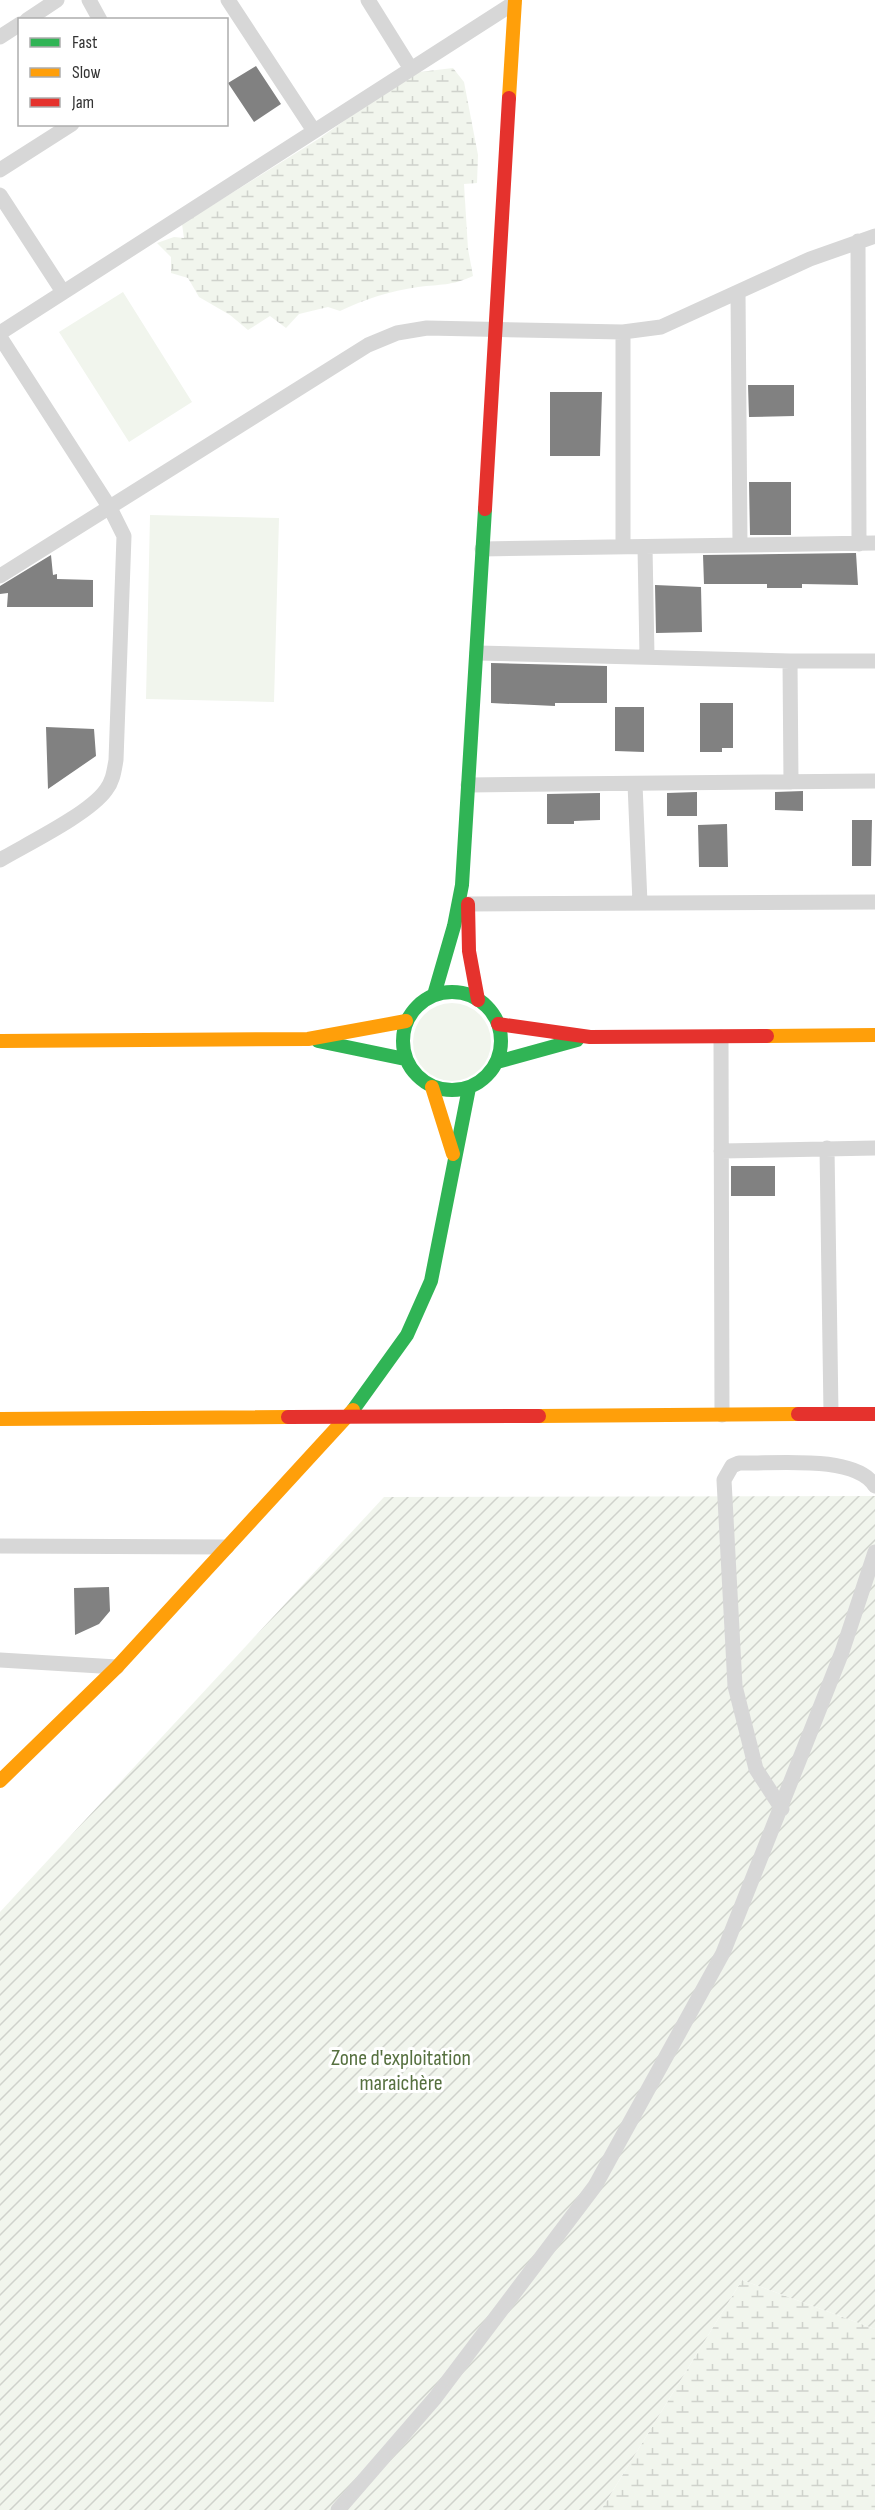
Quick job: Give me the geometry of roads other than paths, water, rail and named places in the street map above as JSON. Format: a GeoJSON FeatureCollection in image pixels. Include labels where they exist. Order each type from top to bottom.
{"type":"FeatureCollection","features":[{"type":"Feature","properties":{"kind":"main road"},"geometry":{"type":"LineString","coordinates":[[434,995],[454,926],[462,885],[515,1]]}},
{"type":"Feature","properties":{"kind":"main road"},"geometry":{"type":"LineString","coordinates":[[462,885],[468,904],[469,951],[478,1000]]}},
{"type":"Feature","properties":{"kind":"main road"},"geometry":{"type":"LineString","coordinates":[[449,992],[464,994],[478,1000],[490,1010],[498,1024],[501,1043],[497,1062],[486,1078],[470,1088],[451,1091],[432,1087],[416,1076],[405,1059],[402,1040],[406,1021],[418,1005],[434,995],[449,992]]}},
{"type":"Feature","properties":{"kind":"main road"},"geometry":{"type":"LineString","coordinates":[[0,1041],[308,1039],[406,1021]]}},
{"type":"Feature","properties":{"kind":"main road"},"geometry":{"type":"LineString","coordinates":[[498,1024],[590,1037],[875,1035]]}},
{"type":"Feature","properties":{"kind":"main road"},"geometry":{"type":"LineString","coordinates":[[497,1062],[590,1037]]}},
{"type":"Feature","properties":{"kind":"main road"},"geometry":{"type":"LineString","coordinates":[[308,1039],[405,1059]]}},
{"type":"Feature","properties":{"kind":"main road"},"geometry":{"type":"LineString","coordinates":[[432,1087],[454,1156]]}},
{"type":"Feature","properties":{"kind":"main road"},"geometry":{"type":"LineString","coordinates":[[1,1779],[117,1667],[348,1417],[407,1335],[420,1312],[438,1255],[454,1156],[470,1088]]}},
{"type":"Feature","properties":{"kind":"main road"},"geometry":{"type":"LineString","coordinates":[[0,1419],[875,1414]]}},
{"type":"Feature","properties":{"kind":"street"},"geometry":{"type":"LineString","coordinates":[[30,18],[57,0]]}},
{"type":"Feature","properties":{"kind":"street"},"geometry":{"type":"LineString","coordinates":[[89,0],[99,18]]}},
{"type":"Feature","properties":{"kind":"street"},"geometry":{"type":"LineString","coordinates":[[228,0],[233,21],[314,131]]}},
{"type":"Feature","properties":{"kind":"street"},"geometry":{"type":"LineString","coordinates":[[368,0],[411,69]]}},
{"type":"Feature","properties":{"kind":"street"},"geometry":{"type":"LineString","coordinates":[[0,860],[91,806],[106,791],[113,777],[116,760],[124,536],[110,508],[0,335],[515,1]]}},
{"type":"Feature","properties":{"kind":"street"},"geometry":{"type":"LineString","coordinates":[[0,37],[18,25]]}},
{"type":"Feature","properties":{"kind":"street"},"geometry":{"type":"LineString","coordinates":[[0,170],[69,126]]}},
{"type":"Feature","properties":{"kind":"street"},"geometry":{"type":"LineString","coordinates":[[0,195],[63,292]]}},
{"type":"Feature","properties":{"kind":"street"},"geometry":{"type":"LineString","coordinates":[[2,571],[110,508],[368,345],[397,333],[427,328],[623,332],[661,327],[810,259],[875,236]]}},
{"type":"Feature","properties":{"kind":"street"},"geometry":{"type":"LineString","coordinates":[[858,241],[859,544]]}},
{"type":"Feature","properties":{"kind":"street"},"geometry":{"type":"LineString","coordinates":[[738,292],[740,545]]}},
{"type":"Feature","properties":{"kind":"street"},"geometry":{"type":"LineString","coordinates":[[623,332],[623,547]]}},
{"type":"Feature","properties":{"kind":"street"},"geometry":{"type":"LineString","coordinates":[[482,549],[875,543]]}},
{"type":"Feature","properties":{"kind":"street"},"geometry":{"type":"LineString","coordinates":[[645,547],[647,656]]}},
{"type":"Feature","properties":{"kind":"street"},"geometry":{"type":"LineString","coordinates":[[477,653],[875,661]]}},
{"type":"Feature","properties":{"kind":"street"},"geometry":{"type":"LineString","coordinates":[[790,661],[791,782]]}},
{"type":"Feature","properties":{"kind":"street"},"geometry":{"type":"LineString","coordinates":[[468,786],[875,782]]}},
{"type":"Feature","properties":{"kind":"street"},"geometry":{"type":"LineString","coordinates":[[635,784],[640,903]]}},
{"type":"Feature","properties":{"kind":"street"},"geometry":{"type":"LineString","coordinates":[[468,904],[875,902]]}},
{"type":"Feature","properties":{"kind":"street"},"geometry":{"type":"LineString","coordinates":[[721,1037],[722,1415]]}},
{"type":"Feature","properties":{"kind":"street"},"geometry":{"type":"LineString","coordinates":[[827,1148],[831,1413]]}},
{"type":"Feature","properties":{"kind":"street"},"geometry":{"type":"LineString","coordinates":[[721,1151],[875,1148]]}},
{"type":"Feature","properties":{"kind":"street"},"geometry":{"type":"LineString","coordinates":[[782,1809],[756,1769],[735,1686],[724,1480],[732,1466],[750,1463],[828,1464],[845,1467],[874,1480]]}},
{"type":"Feature","properties":{"kind":"street"},"geometry":{"type":"LineString","coordinates":[[0,1546],[227,1546]]}},
{"type":"Feature","properties":{"kind":"street"},"geometry":{"type":"LineString","coordinates":[[338,2510],[435,2398],[595,2186],[723,1953],[868,1596],[875,1552]]}},
{"type":"Feature","properties":{"kind":"street"},"geometry":{"type":"LineString","coordinates":[[0,1660],[117,1667]]}},
{"type":"Feature","properties":{"kind":"park label","name":"Zone d'exploitation maraichère"},"geometry":{"type":"Point","coordinates":[401,2070]}}]}
